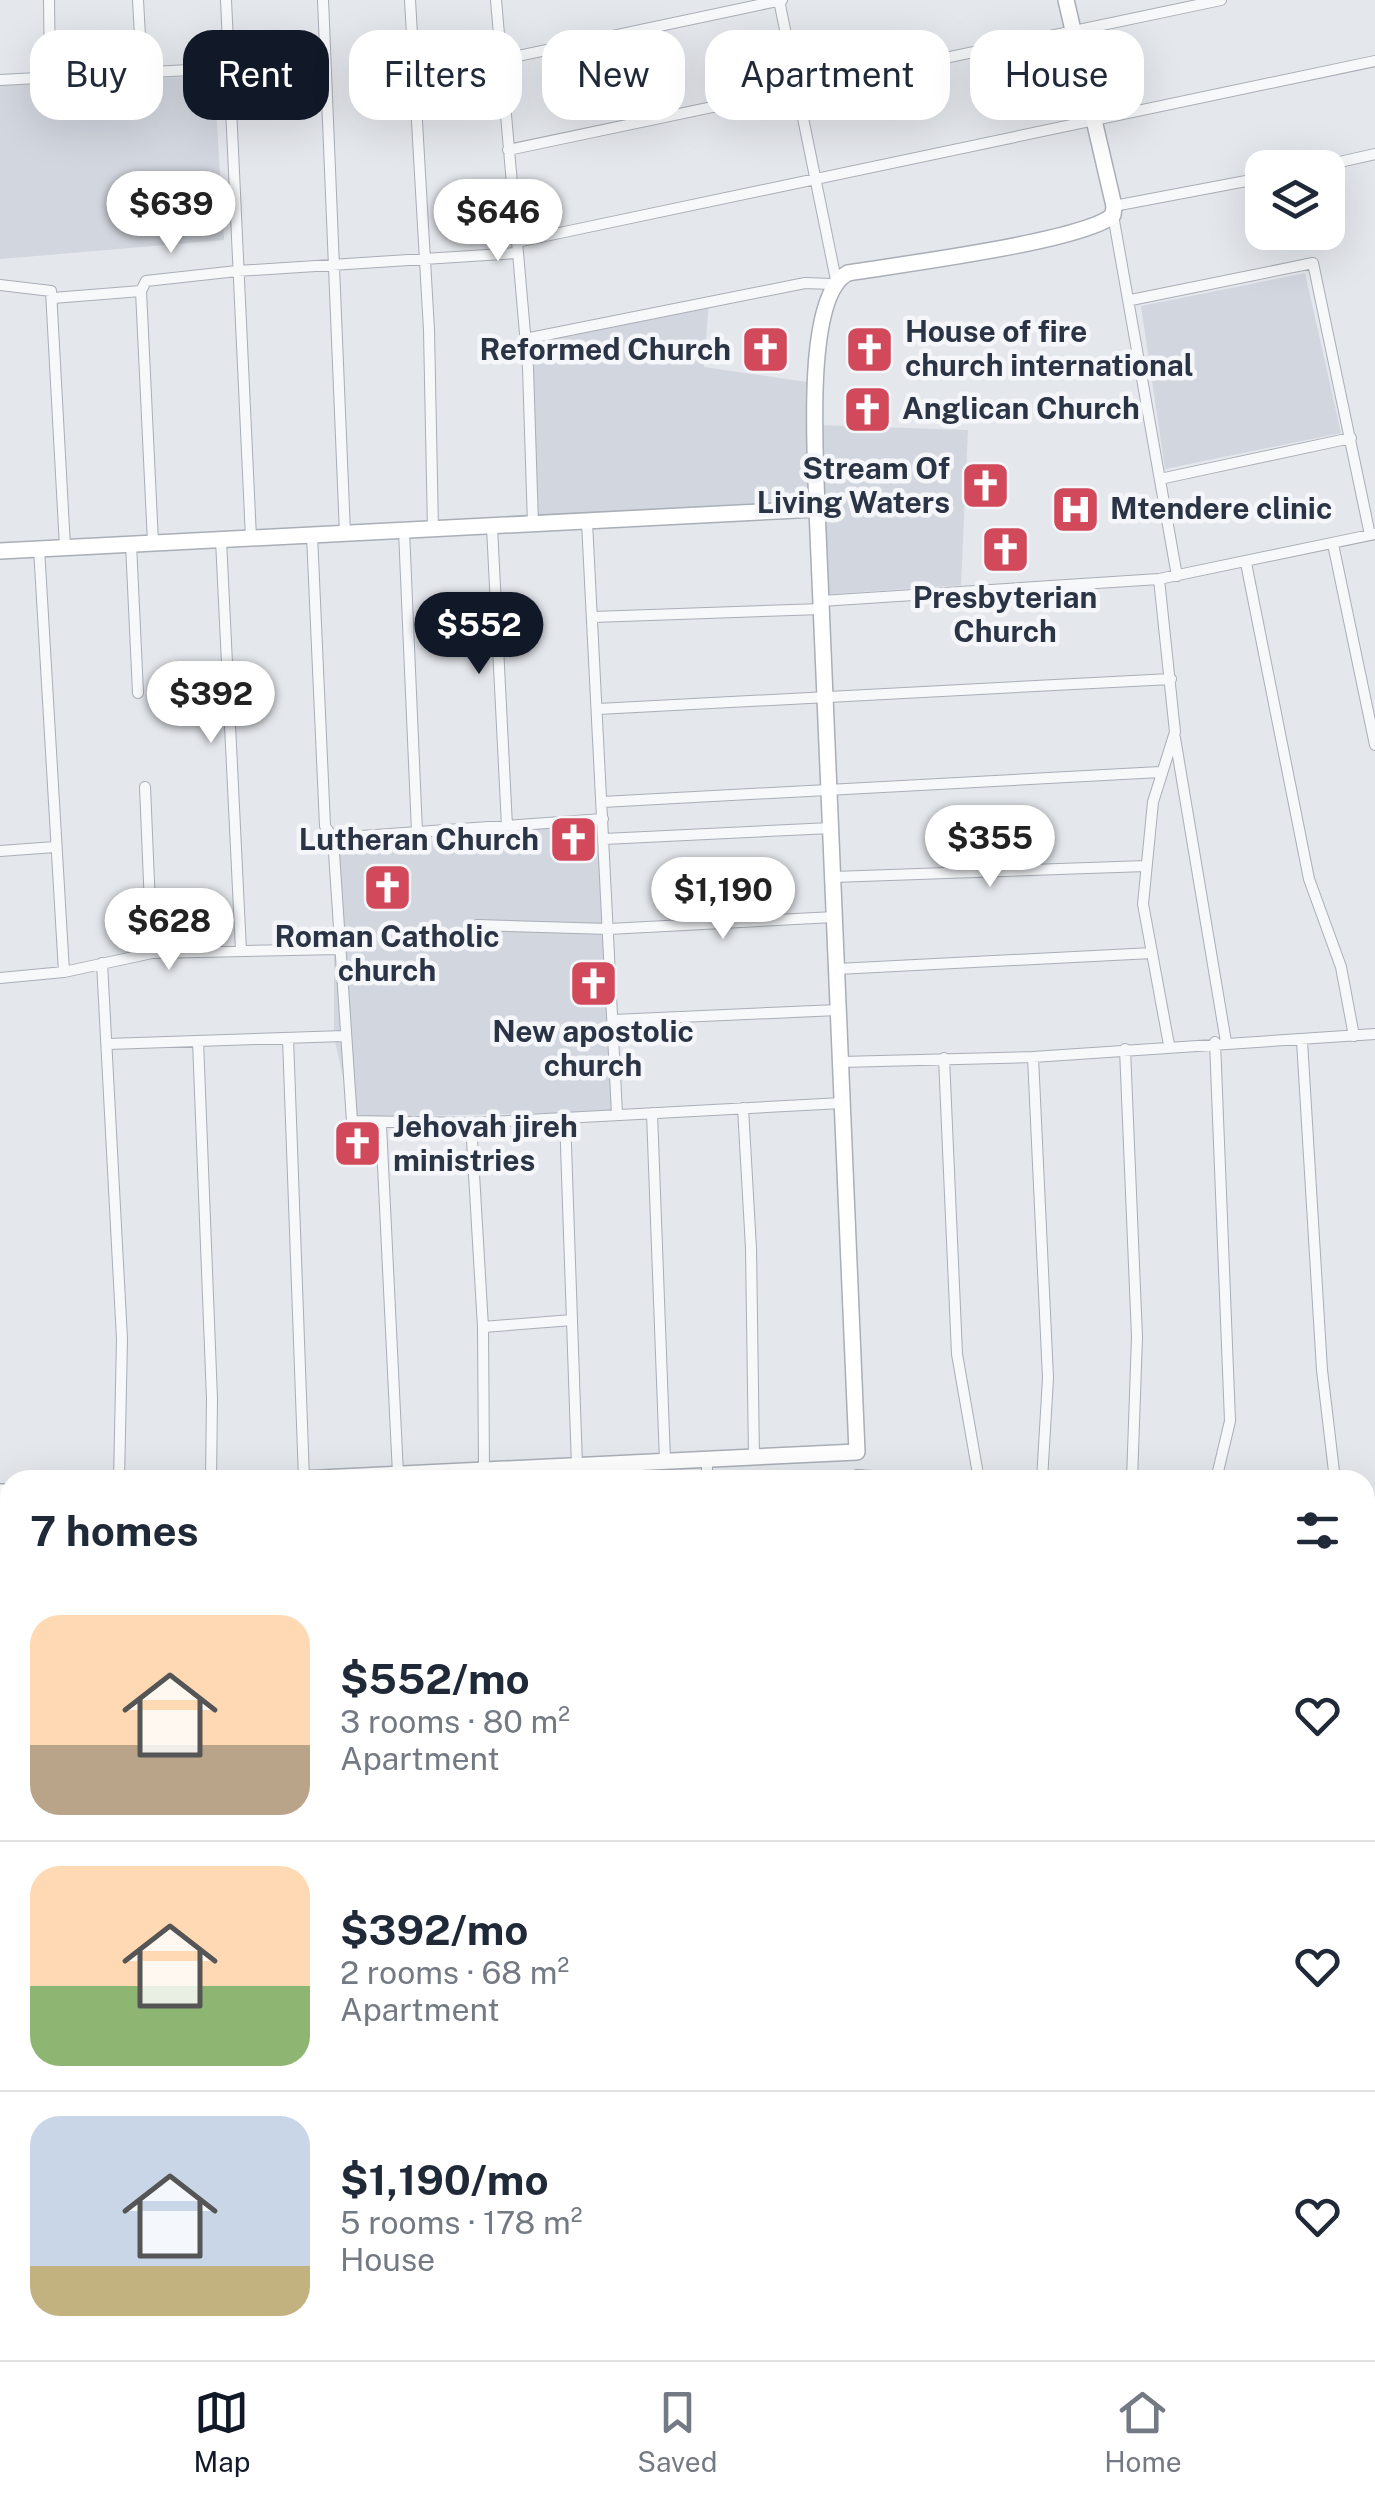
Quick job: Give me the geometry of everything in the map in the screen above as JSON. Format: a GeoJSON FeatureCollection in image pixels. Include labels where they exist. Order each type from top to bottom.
{"type":"FeatureCollection","features":[{"type":"Feature","properties":{"kind":"main road"},"geometry":{"type":"LineString","coordinates":[[1066,0],[1074,30]]}},
{"type":"Feature","properties":{"kind":"main road"},"geometry":{"type":"LineString","coordinates":[[561,1470],[857,1452],[817,509],[818,360],[834,282],[848,273],[1076,231],[1114,211],[1093,120]]}},
{"type":"Feature","properties":{"kind":"main road"},"geometry":{"type":"LineString","coordinates":[[0,551],[817,509]]}},
{"type":"Feature","properties":{"kind":"street"},"geometry":{"type":"LineString","coordinates":[[49,0],[49,30]]}},
{"type":"Feature","properties":{"kind":"street"},"geometry":{"type":"LineString","coordinates":[[138,0],[140,30]]}},
{"type":"Feature","properties":{"kind":"street"},"geometry":{"type":"LineString","coordinates":[[226,0],[227,30]]}},
{"type":"Feature","properties":{"kind":"street"},"geometry":{"type":"LineString","coordinates":[[322,0],[345,534]]}},
{"type":"Feature","properties":{"kind":"street"},"geometry":{"type":"LineString","coordinates":[[410,0],[428,330],[433,530]]}},
{"type":"Feature","properties":{"kind":"street"},"geometry":{"type":"LineString","coordinates":[[496,0],[500,30]]}},
{"type":"Feature","properties":{"kind":"street"},"geometry":{"type":"LineString","coordinates":[[522,55],[780,0],[786,30]]}},
{"type":"Feature","properties":{"kind":"street"},"geometry":{"type":"LineString","coordinates":[[1083,30],[1221,0]]}},
{"type":"Feature","properties":{"kind":"street"},"geometry":{"type":"LineString","coordinates":[[1144,109],[1375,61]]}},
{"type":"Feature","properties":{"kind":"street"},"geometry":{"type":"LineString","coordinates":[[0,80],[30,78]]}},
{"type":"Feature","properties":{"kind":"street"},"geometry":{"type":"LineString","coordinates":[[508,150],[705,109]]}},
{"type":"Feature","properties":{"kind":"street"},"geometry":{"type":"LineString","coordinates":[[230,120],[251,538]]}},
{"type":"Feature","properties":{"kind":"street"},"geometry":{"type":"LineString","coordinates":[[507,120],[525,339],[533,525]]}},
{"type":"Feature","properties":{"kind":"street"},"geometry":{"type":"LineString","coordinates":[[525,339],[805,283],[834,282],[805,120]]}},
{"type":"Feature","properties":{"kind":"street"},"geometry":{"type":"LineString","coordinates":[[153,543],[141,291],[150,279],[422,262],[517,247],[817,177],[1088,120]]}},
{"type":"Feature","properties":{"kind":"street"},"geometry":{"type":"LineString","coordinates":[[1345,161],[1375,154]]}},
{"type":"Feature","properties":{"kind":"street"},"geometry":{"type":"LineString","coordinates":[[1177,576],[1114,211],[1245,182]]}},
{"type":"Feature","properties":{"kind":"street"},"geometry":{"type":"LineString","coordinates":[[593,617],[821,605],[1160,579],[1372,535],[1313,263],[1130,300]]}},
{"type":"Feature","properties":{"kind":"street"},"geometry":{"type":"LineString","coordinates":[[0,285],[46,288],[53,298],[65,547]]}},
{"type":"Feature","properties":{"kind":"street"},"geometry":{"type":"LineString","coordinates":[[53,298],[141,291]]}},
{"type":"Feature","properties":{"kind":"street"},"geometry":{"type":"LineString","coordinates":[[1160,479],[1352,438]]}},
{"type":"Feature","properties":{"kind":"street"},"geometry":{"type":"LineString","coordinates":[[587,522],[617,1114]]}},
{"type":"Feature","properties":{"kind":"street"},"geometry":{"type":"LineString","coordinates":[[492,527],[508,826]]}},
{"type":"Feature","properties":{"kind":"street"},"geometry":{"type":"LineString","coordinates":[[404,531],[417,832]]}},
{"type":"Feature","properties":{"kind":"street"},"geometry":{"type":"LineString","coordinates":[[312,535],[325,826],[333,838],[348,1116],[359,1124],[471,1123],[842,1103]]}},
{"type":"Feature","properties":{"kind":"street"},"geometry":{"type":"LineString","coordinates":[[221,540],[241,951]]}},
{"type":"Feature","properties":{"kind":"street"},"geometry":{"type":"LineString","coordinates":[[131,544],[138,692]]}},
{"type":"Feature","properties":{"kind":"street"},"geometry":{"type":"LineString","coordinates":[[1333,544],[1375,745]]}},
{"type":"Feature","properties":{"kind":"street"},"geometry":{"type":"LineString","coordinates":[[38,548],[64,972]]}},
{"type":"Feature","properties":{"kind":"street"},"geometry":{"type":"LineString","coordinates":[[1246,564],[1309,879],[1340,967],[1354,1036]]}},
{"type":"Feature","properties":{"kind":"street"},"geometry":{"type":"LineString","coordinates":[[1160,579],[1174,737],[1221,1042],[1230,1422],[1218,1470]]}},
{"type":"Feature","properties":{"kind":"street"},"geometry":{"type":"LineString","coordinates":[[598,709],[1171,679]]}},
{"type":"Feature","properties":{"kind":"street"},"geometry":{"type":"LineString","coordinates":[[1169,1045],[1143,904],[1160,772],[1174,737]]}},
{"type":"Feature","properties":{"kind":"street"},"geometry":{"type":"LineString","coordinates":[[602,802],[1160,772]]}},
{"type":"Feature","properties":{"kind":"street"},"geometry":{"type":"LineString","coordinates":[[145,787],[152,953]]}},
{"type":"Feature","properties":{"kind":"street"},"geometry":{"type":"LineString","coordinates":[[333,838],[603,819]]}},
{"type":"Feature","properties":{"kind":"street"},"geometry":{"type":"LineString","coordinates":[[604,839],[831,828]]}},
{"type":"Feature","properties":{"kind":"street"},"geometry":{"type":"LineString","coordinates":[[0,851],[55,847]]}},
{"type":"Feature","properties":{"kind":"street"},"geometry":{"type":"LineString","coordinates":[[833,877],[1146,866]]}},
{"type":"Feature","properties":{"kind":"street"},"geometry":{"type":"LineString","coordinates":[[477,925],[609,929],[834,917]]}},
{"type":"Feature","properties":{"kind":"street"},"geometry":{"type":"LineString","coordinates":[[0,978],[64,972],[152,953],[339,949]]}},
{"type":"Feature","properties":{"kind":"street"},"geometry":{"type":"LineString","coordinates":[[837,969],[1152,953]]}},
{"type":"Feature","properties":{"kind":"street"},"geometry":{"type":"LineString","coordinates":[[102,963],[122,1339],[119,1470]]}},
{"type":"Feature","properties":{"kind":"street"},"geometry":{"type":"LineString","coordinates":[[613,1020],[838,1010]]}},
{"type":"Feature","properties":{"kind":"street"},"geometry":{"type":"LineString","coordinates":[[841,1062],[1033,1057],[1375,1034]]}},
{"type":"Feature","properties":{"kind":"street"},"geometry":{"type":"LineString","coordinates":[[108,1044],[344,1036]]}},
{"type":"Feature","properties":{"kind":"street"},"geometry":{"type":"LineString","coordinates":[[288,1038],[304,1470]]}},
{"type":"Feature","properties":{"kind":"street"},"geometry":{"type":"LineString","coordinates":[[198,1041],[212,1398],[210,1470]]}},
{"type":"Feature","properties":{"kind":"street"},"geometry":{"type":"LineString","coordinates":[[1302,1041],[1322,1370],[1334,1470]]}},
{"type":"Feature","properties":{"kind":"street"},"geometry":{"type":"LineString","coordinates":[[1125,1049],[1137,1336],[1132,1470]]}},
{"type":"Feature","properties":{"kind":"street"},"geometry":{"type":"LineString","coordinates":[[1033,1057],[1048,1378],[1043,1470]]}},
{"type":"Feature","properties":{"kind":"street"},"geometry":{"type":"LineString","coordinates":[[944,1058],[957,1354],[978,1470]]}},
{"type":"Feature","properties":{"kind":"street"},"geometry":{"type":"LineString","coordinates":[[743,1108],[751,1248],[754,1458]]}},
{"type":"Feature","properties":{"kind":"street"},"geometry":{"type":"LineString","coordinates":[[652,1113],[665,1461]]}},
{"type":"Feature","properties":{"kind":"street"},"geometry":{"type":"LineString","coordinates":[[565,1117],[578,1466]]}},
{"type":"Feature","properties":{"kind":"street"},"geometry":{"type":"LineString","coordinates":[[471,1123],[483,1327],[484,1470]]}},
{"type":"Feature","properties":{"kind":"street"},"geometry":{"type":"LineString","coordinates":[[382,1125],[398,1470]]}},
{"type":"Feature","properties":{"kind":"street"},"geometry":{"type":"LineString","coordinates":[[483,1327],[572,1320]]}},
{"type":"Feature","properties":{"kind":"street"},"geometry":{"type":"LineString","coordinates":[[857,1452],[857,1470]]}},
{"type":"Feature","properties":{"kind":"street"},"geometry":{"type":"LineString","coordinates":[[707,1460],[708,1470]]}},
{"type":"Feature","properties":{"kind":"shaded area"},"geometry":{"type":"Polygon","coordinates":[[[183,77],[183,120],[217,120],[224,240],[0,259],[0,84],[30,83],[30,120],[163,120],[163,78],[183,77]]]}},
{"type":"Feature","properties":{"kind":"shaded area"},"geometry":{"type":"Polygon","coordinates":[[[1305,273],[1341,433],[1165,469],[1141,306],[1305,273]]]}},
{"type":"Feature","properties":{"kind":"shaded area"},"geometry":{"type":"Polygon","coordinates":[[[709,300],[704,367],[814,383],[814,425],[968,430],[961,585],[818,595],[815,509],[531,522],[525,336],[709,300]]]}},
{"type":"Feature","properties":{"kind":"shaded area"},"geometry":{"type":"Polygon","coordinates":[[[599,815],[613,1112],[352,1117],[334,1037],[334,834],[599,815]]]}},
{"type":"Feature","properties":{"kind":"place","name":"House of fire church international"},"geometry":{"type":"Point","coordinates":[870,349]}},
{"type":"Feature","properties":{"kind":"place","name":"Reformed Church"},"geometry":{"type":"Point","coordinates":[766,350]}},
{"type":"Feature","properties":{"kind":"place","name":"Anglican Church"},"geometry":{"type":"Point","coordinates":[867,409]}},
{"type":"Feature","properties":{"kind":"place","name":"Stream Of Living Waters"},"geometry":{"type":"Point","coordinates":[985,486]}},
{"type":"Feature","properties":{"kind":"place","name":"Mtendere clinic"},"geometry":{"type":"Point","coordinates":[1075,509]}},
{"type":"Feature","properties":{"kind":"place","name":"Presbyterian Church"},"geometry":{"type":"Point","coordinates":[1005,549]}},
{"type":"Feature","properties":{"kind":"place","name":"Lutheran Church"},"geometry":{"type":"Point","coordinates":[574,840]}},
{"type":"Feature","properties":{"kind":"place","name":"Roman Catholic church"},"geometry":{"type":"Point","coordinates":[387,888]}},
{"type":"Feature","properties":{"kind":"place","name":"New apostolic church"},"geometry":{"type":"Point","coordinates":[593,983]}},
{"type":"Feature","properties":{"kind":"place","name":"Jehovah jireh ministries"},"geometry":{"type":"Point","coordinates":[358,1144]}}]}
